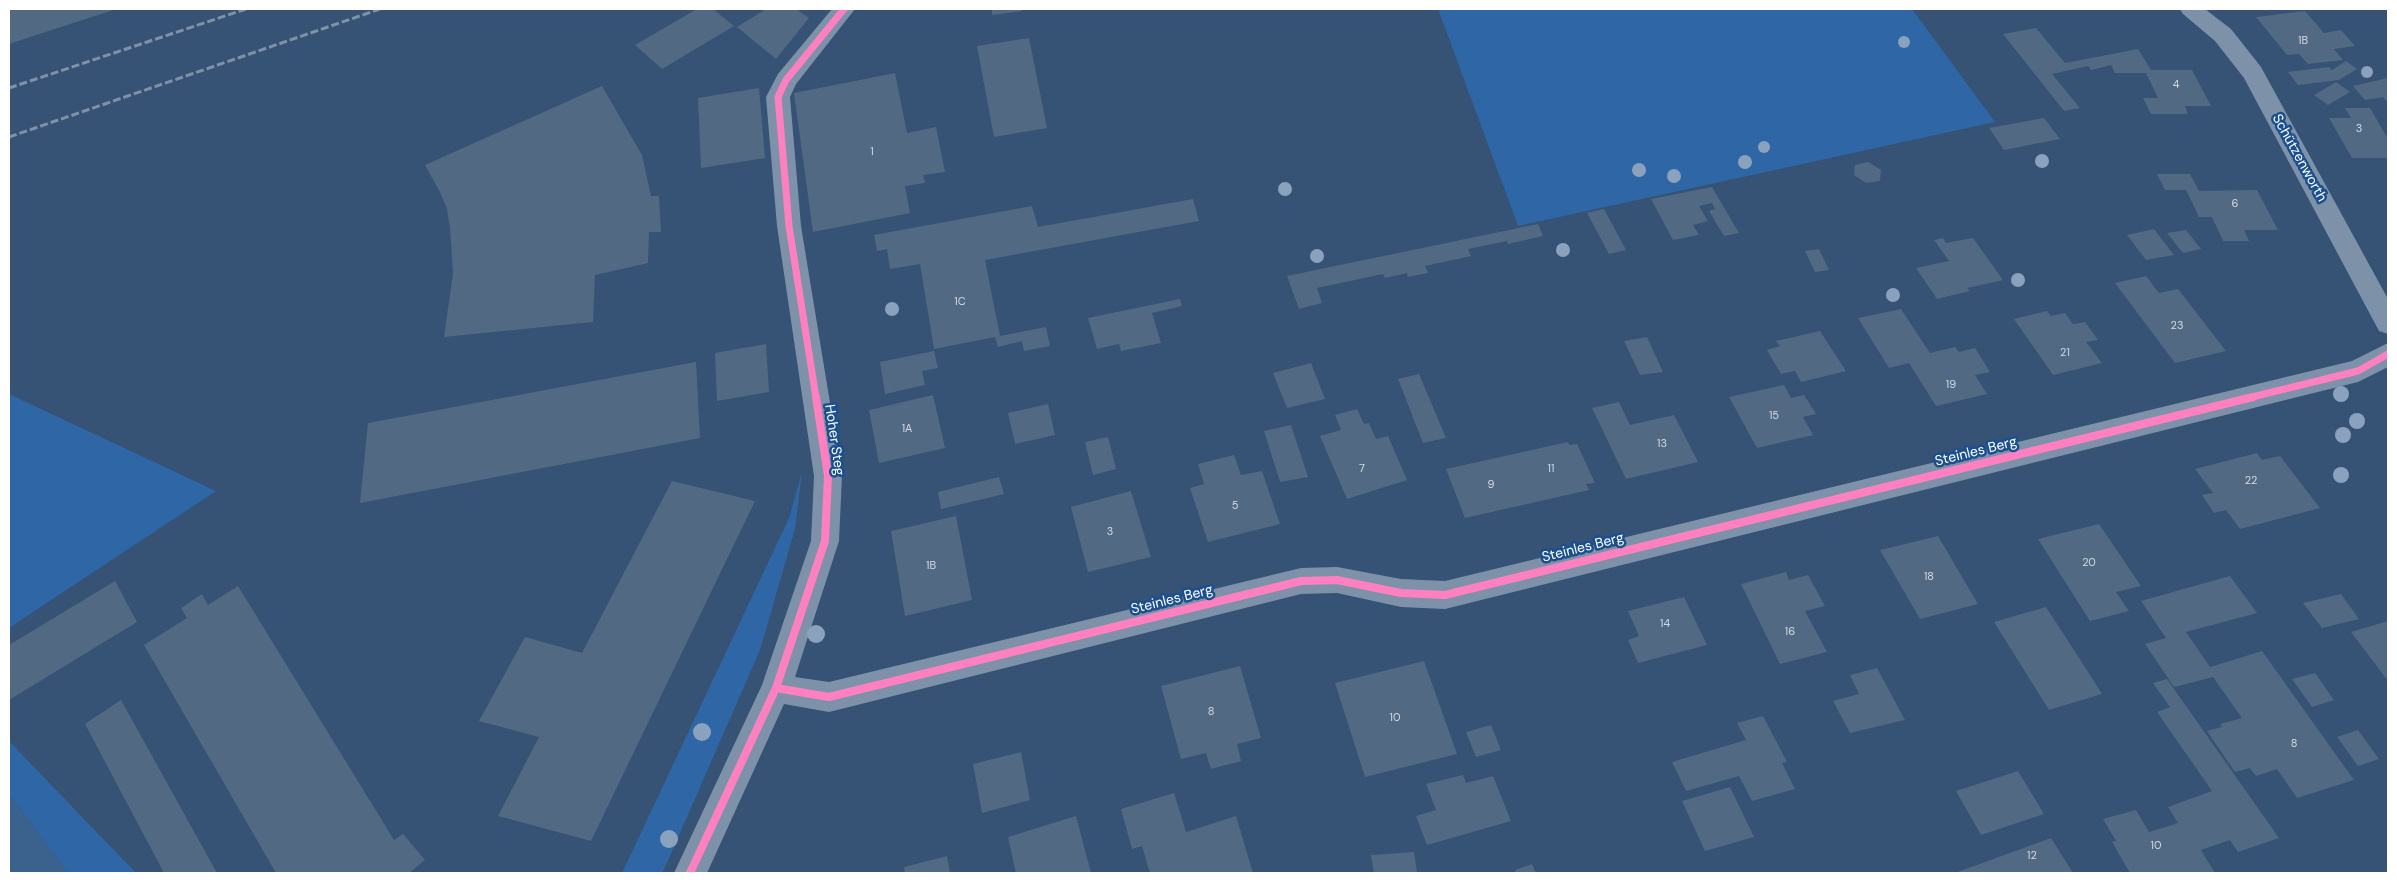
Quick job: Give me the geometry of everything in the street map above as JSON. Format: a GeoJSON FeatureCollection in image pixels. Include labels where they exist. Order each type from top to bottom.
{"type":"FeatureCollection","features":[{"type":"Feature","properties":{"kind":"street","name":"Hoher Steg"},"geometry":{"type":"LineString","coordinates":[[690,873],[776,688],[825,541],[828,476],[789,226],[778,97],[786,80],[844,9]]}},
{"type":"Feature","properties":{"kind":"street","name":"Schützenworth"},"geometry":{"type":"LineString","coordinates":[[2190,9],[2223,35],[2253,74],[2388,323]]}},
{"type":"Feature","properties":{"kind":"street","name":"Steinles Berg"},"geometry":{"type":"LineString","coordinates":[[776,688],[829,698],[1301,580],[1337,580],[1401,593],[1445,595],[2358,371],[2388,354]]}},
{"type":"Feature","properties":{"kind":"shaded area"},"geometry":{"type":"Polygon","coordinates":[[[1438,9],[1912,9],[1995,122],[1518,226],[1438,9]]]}},
{"type":"Feature","properties":{"kind":"shaded area"},"geometry":{"type":"Polygon","coordinates":[[[9,394],[216,491],[9,628],[9,394]]]}},
{"type":"Feature","properties":{"kind":"shaded area"},"geometry":{"type":"Polygon","coordinates":[[[802,472],[795,529],[760,650],[667,863],[662,873],[622,873],[789,518],[802,472]]]}},
{"type":"Feature","properties":{"kind":"shaded area"},"geometry":{"type":"Polygon","coordinates":[[[9,741],[136,873],[68,873],[9,794],[9,741]]]}},
{"type":"Feature","properties":{"kind":"shaded area"},"geometry":{"type":"Polygon","coordinates":[[[9,794],[68,873],[9,873],[9,794]]]}},
{"type":"Feature","properties":{"kind":"building"},"geometry":{"type":"Polygon","coordinates":[[[9,9],[116,9],[9,44],[9,9]]]}},
{"type":"Feature","properties":{"kind":"building"},"geometry":{"type":"Polygon","coordinates":[[[697,9],[713,9],[734,26],[662,69],[635,45],[697,9]]]}},
{"type":"Feature","properties":{"kind":"building"},"geometry":{"type":"Polygon","coordinates":[[[766,9],[796,9],[809,18],[776,59],[737,27],[766,9]]]}},
{"type":"Feature","properties":{"kind":"building"},"geometry":{"type":"Polygon","coordinates":[[[992,9],[1021,9],[1022,11],[992,15],[992,9]]]}},
{"type":"Feature","properties":{"kind":"building"},"geometry":{"type":"Polygon","coordinates":[[[2305,11],[2324,33],[2341,30],[2355,46],[2334,49],[2343,60],[2308,64],[2299,54],[2287,55],[2256,17],[2305,11]]]}},
{"type":"Feature","properties":{"kind":"building"},"geometry":{"type":"Polygon","coordinates":[[[2036,28],[2065,63],[2138,49],[2151,70],[2192,70],[2211,106],[2185,106],[2188,114],[2151,114],[2143,98],[2158,98],[2146,73],[2115,73],[2111,65],[2091,70],[2088,66],[2052,74],[2080,108],[2064,111],[2003,34],[2036,28]]]}},
{"type":"Feature","properties":{"kind":"building"},"geometry":{"type":"Polygon","coordinates":[[[1029,38],[1047,128],[994,137],[977,46],[1029,38]]]}},
{"type":"Feature","properties":{"kind":"building"},"geometry":{"type":"Polygon","coordinates":[[[2346,61],[2357,69],[2339,80],[2298,85],[2288,72],[2329,67],[2332,70],[2346,61]]]}},
{"type":"Feature","properties":{"kind":"building"},"geometry":{"type":"Polygon","coordinates":[[[895,73],[907,133],[936,127],[945,172],[923,175],[925,183],[905,186],[910,213],[813,232],[794,93],[895,73]]]}},
{"type":"Feature","properties":{"kind":"building"},"geometry":{"type":"Polygon","coordinates":[[[2388,78],[2388,103],[2383,97],[2365,100],[2353,86],[2388,78]]]}},
{"type":"Feature","properties":{"kind":"building"},"geometry":{"type":"Polygon","coordinates":[[[2336,82],[2350,92],[2328,105],[2314,95],[2336,82]]]}},
{"type":"Feature","properties":{"kind":"building"},"geometry":{"type":"Polygon","coordinates":[[[602,86],[642,155],[651,196],[659,196],[661,232],[649,232],[648,263],[595,275],[593,322],[444,337],[453,273],[450,228],[447,209],[425,165],[602,86]]]}},
{"type":"Feature","properties":{"kind":"building"},"geometry":{"type":"Polygon","coordinates":[[[759,88],[765,158],[701,168],[698,98],[759,88]]]}},
{"type":"Feature","properties":{"kind":"building"},"geometry":{"type":"Polygon","coordinates":[[[2345,108],[2370,108],[2388,139],[2388,158],[2352,158],[2329,118],[2351,118],[2345,108]]]}},
{"type":"Feature","properties":{"kind":"building"},"geometry":{"type":"Polygon","coordinates":[[[2044,118],[2060,139],[2004,150],[1989,128],[2044,118]]]}},
{"type":"Feature","properties":{"kind":"building"},"geometry":{"type":"Polygon","coordinates":[[[1868,162],[1881,170],[1880,181],[1866,183],[1854,175],[1855,165],[1868,162]]]}},
{"type":"Feature","properties":{"kind":"building"},"geometry":{"type":"Polygon","coordinates":[[[2157,174],[2190,174],[2199,191],[2257,190],[2278,230],[2244,230],[2249,241],[2223,241],[2212,217],[2199,217],[2186,190],[2165,190],[2157,174]]]}},
{"type":"Feature","properties":{"kind":"building"},"geometry":{"type":"Polygon","coordinates":[[[1712,187],[1739,233],[1724,236],[1709,211],[1715,209],[1712,203],[1699,206],[1708,221],[1693,225],[1699,235],[1673,240],[1651,199],[1712,187]]]}},
{"type":"Feature","properties":{"kind":"building"},"geometry":{"type":"Polygon","coordinates":[[[1193,199],[1199,221],[985,260],[1000,336],[1046,327],[1050,346],[1024,351],[1022,341],[998,347],[995,337],[934,349],[920,264],[890,269],[887,249],[877,251],[874,235],[1032,206],[1038,227],[1193,199]]]}},
{"type":"Feature","properties":{"kind":"building"},"geometry":{"type":"Polygon","coordinates":[[[1604,209],[1626,250],[1609,254],[1587,213],[1604,209]]]}},
{"type":"Feature","properties":{"kind":"building"},"geometry":{"type":"Polygon","coordinates":[[[1538,224],[1543,236],[1508,244],[1507,241],[1468,249],[1471,256],[1425,266],[1428,273],[1408,277],[1407,273],[1385,278],[1383,274],[1317,288],[1322,303],[1299,309],[1287,276],[1538,224]]]}},
{"type":"Feature","properties":{"kind":"building"},"geometry":{"type":"Polygon","coordinates":[[[2154,229],[2174,255],[2146,260],[2127,235],[2154,229]]]}},
{"type":"Feature","properties":{"kind":"building"},"geometry":{"type":"Polygon","coordinates":[[[2186,230],[2201,249],[2183,253],[2167,233],[2186,230]]]}},
{"type":"Feature","properties":{"kind":"building"},"geometry":{"type":"Polygon","coordinates":[[[1943,238],[1946,243],[1973,238],[2003,280],[1967,288],[1970,291],[1937,299],[1916,268],[1949,261],[1934,240],[1943,238]]]}},
{"type":"Feature","properties":{"kind":"building"},"geometry":{"type":"Polygon","coordinates":[[[1819,249],[1829,270],[1815,272],[1805,251],[1819,249]]]}},
{"type":"Feature","properties":{"kind":"building"},"geometry":{"type":"Polygon","coordinates":[[[2146,276],[2159,293],[2178,289],[2226,351],[2175,363],[2115,283],[2146,276]]]}},
{"type":"Feature","properties":{"kind":"building"},"geometry":{"type":"Polygon","coordinates":[[[1180,299],[1182,306],[1152,313],[1161,343],[1121,351],[1119,344],[1097,349],[1088,318],[1180,299]]]}},
{"type":"Feature","properties":{"kind":"building"},"geometry":{"type":"Polygon","coordinates":[[[1901,309],[1930,353],[1955,347],[1959,352],[1975,348],[1990,372],[1975,375],[1987,394],[1936,406],[1909,363],[1889,368],[1858,318],[1901,309]]]}},
{"type":"Feature","properties":{"kind":"building"},"geometry":{"type":"Polygon","coordinates":[[[2047,311],[2051,316],[2065,313],[2073,324],[2085,322],[2098,340],[2086,342],[2102,363],[2053,375],[2014,319],[2047,311]]]}},
{"type":"Feature","properties":{"kind":"building"},"geometry":{"type":"Polygon","coordinates":[[[1820,331],[1846,371],[1801,382],[1795,371],[1781,374],[1767,350],[1780,346],[1776,341],[1820,331]]]}},
{"type":"Feature","properties":{"kind":"building"},"geometry":{"type":"Polygon","coordinates":[[[1647,337],[1663,372],[1640,375],[1624,341],[1647,337]]]}},
{"type":"Feature","properties":{"kind":"building"},"geometry":{"type":"Polygon","coordinates":[[[766,344],[769,392],[717,401],[715,353],[766,344]]]}},
{"type":"Feature","properties":{"kind":"building"},"geometry":{"type":"Polygon","coordinates":[[[934,351],[938,368],[922,371],[925,385],[885,394],[880,362],[934,351]]]}},
{"type":"Feature","properties":{"kind":"building"},"geometry":{"type":"Polygon","coordinates":[[[696,362],[700,438],[360,503],[368,423],[696,362]]]}},
{"type":"Feature","properties":{"kind":"building"},"geometry":{"type":"Polygon","coordinates":[[[1311,363],[1325,399],[1287,408],[1273,373],[1311,363]]]}},
{"type":"Feature","properties":{"kind":"building"},"geometry":{"type":"Polygon","coordinates":[[[1419,374],[1446,438],[1423,443],[1398,379],[1419,374]]]}},
{"type":"Feature","properties":{"kind":"building"},"geometry":{"type":"Polygon","coordinates":[[[1784,385],[1791,398],[1804,395],[1816,414],[1803,417],[1813,435],[1757,448],[1729,397],[1784,385]]]}},
{"type":"Feature","properties":{"kind":"building"},"geometry":{"type":"Polygon","coordinates":[[[933,395],[945,448],[879,463],[869,410],[933,395]]]}},
{"type":"Feature","properties":{"kind":"building"},"geometry":{"type":"Polygon","coordinates":[[[1619,402],[1630,425],[1674,415],[1698,462],[1626,479],[1592,408],[1619,402]]]}},
{"type":"Feature","properties":{"kind":"building"},"geometry":{"type":"Polygon","coordinates":[[[1048,404],[1055,435],[1015,444],[1008,413],[1048,404]]]}},
{"type":"Feature","properties":{"kind":"building"},"geometry":{"type":"Polygon","coordinates":[[[1357,409],[1364,424],[1369,423],[1376,439],[1388,436],[1407,480],[1347,499],[1320,436],[1341,430],[1335,415],[1357,409]]]}},
{"type":"Feature","properties":{"kind":"building"},"geometry":{"type":"Polygon","coordinates":[[[1291,425],[1308,477],[1280,482],[1264,431],[1291,425]]]}},
{"type":"Feature","properties":{"kind":"building"},"geometry":{"type":"Polygon","coordinates":[[[1108,437],[1116,469],[1093,475],[1085,442],[1108,437]]]}},
{"type":"Feature","properties":{"kind":"building"},"geometry":{"type":"Polygon","coordinates":[[[1568,442],[1569,445],[1577,444],[1595,483],[1586,484],[1589,490],[1465,518],[1446,469],[1568,442]]]}},
{"type":"Feature","properties":{"kind":"building"},"geometry":{"type":"Polygon","coordinates":[[[2257,453],[2262,460],[2280,456],[2320,508],[2240,529],[2226,510],[2214,513],[2202,495],[2213,493],[2195,469],[2257,453]]]}},
{"type":"Feature","properties":{"kind":"building"},"geometry":{"type":"Polygon","coordinates":[[[1234,455],[1241,475],[1262,471],[1280,524],[1208,542],[1190,488],[1204,484],[1198,464],[1234,455]]]}},
{"type":"Feature","properties":{"kind":"building"},"geometry":{"type":"Polygon","coordinates":[[[999,477],[1004,494],[941,509],[938,492],[999,477]]]}},
{"type":"Feature","properties":{"kind":"building"},"geometry":{"type":"Polygon","coordinates":[[[672,481],[755,501],[591,841],[498,816],[539,737],[479,721],[525,637],[582,653],[672,481]]]}},
{"type":"Feature","properties":{"kind":"building"},"geometry":{"type":"Polygon","coordinates":[[[1131,491],[1151,557],[1088,572],[1071,507],[1131,491]]]}},
{"type":"Feature","properties":{"kind":"building"},"geometry":{"type":"Polygon","coordinates":[[[956,516],[972,600],[905,616],[891,531],[956,516]]]}},
{"type":"Feature","properties":{"kind":"building"},"geometry":{"type":"Polygon","coordinates":[[[2099,524],[2141,586],[2116,592],[2129,611],[2090,621],[2038,539],[2099,524]]]}},
{"type":"Feature","properties":{"kind":"building"},"geometry":{"type":"Polygon","coordinates":[[[1938,536],[1978,604],[1920,619],[1880,550],[1938,536]]]}},
{"type":"Feature","properties":{"kind":"building"},"geometry":{"type":"Polygon","coordinates":[[[1786,572],[1789,580],[1808,575],[1825,606],[1805,611],[1827,652],[1780,664],[1741,584],[1786,572]]]}},
{"type":"Feature","properties":{"kind":"building"},"geometry":{"type":"Polygon","coordinates":[[[2230,576],[2257,613],[2186,632],[2210,667],[2262,651],[2354,780],[2297,798],[2277,769],[2256,776],[2250,768],[2235,772],[2207,731],[2222,727],[2220,724],[2242,718],[2213,677],[2174,687],[2145,644],[2166,638],[2141,601],[2230,576]]]}},
{"type":"Feature","properties":{"kind":"building"},"geometry":{"type":"Polygon","coordinates":[[[115,581],[137,622],[9,700],[9,645],[115,581]]]}},
{"type":"Feature","properties":{"kind":"building"},"geometry":{"type":"Polygon","coordinates":[[[238,586],[394,840],[403,834],[425,860],[409,873],[276,873],[144,645],[187,618],[181,608],[202,594],[208,605],[238,586]]]}},
{"type":"Feature","properties":{"kind":"building"},"geometry":{"type":"Polygon","coordinates":[[[2341,594],[2359,619],[2322,628],[2303,603],[2341,594]]]}},
{"type":"Feature","properties":{"kind":"building"},"geometry":{"type":"Polygon","coordinates":[[[1684,597],[1707,645],[1638,663],[1628,640],[1639,636],[1628,611],[1684,597]]]}},
{"type":"Feature","properties":{"kind":"building"},"geometry":{"type":"Polygon","coordinates":[[[2046,607],[2102,694],[2049,710],[1994,622],[2046,607]]]}},
{"type":"Feature","properties":{"kind":"building"},"geometry":{"type":"Polygon","coordinates":[[[2388,621],[2388,681],[2351,632],[2388,621]]]}},
{"type":"Feature","properties":{"kind":"building"},"geometry":{"type":"Polygon","coordinates":[[[1424,661],[1457,754],[1365,777],[1335,683],[1424,661]]]}},
{"type":"Feature","properties":{"kind":"building"},"geometry":{"type":"Polygon","coordinates":[[[1240,666],[1261,738],[1237,744],[1241,761],[1211,769],[1206,753],[1181,759],[1161,686],[1240,666]]]}},
{"type":"Feature","properties":{"kind":"building"},"geometry":{"type":"Polygon","coordinates":[[[1877,668],[1905,720],[1850,733],[1833,701],[1859,694],[1850,675],[1877,668]]]}},
{"type":"Feature","properties":{"kind":"building"},"geometry":{"type":"Polygon","coordinates":[[[2315,673],[2334,700],[2312,707],[2292,679],[2315,673]]]}},
{"type":"Feature","properties":{"kind":"building"},"geometry":{"type":"Polygon","coordinates":[[[2167,679],[2279,838],[2238,852],[2230,840],[2201,850],[2215,873],[2130,873],[2112,842],[2116,841],[2103,819],[2136,810],[2149,832],[2178,823],[2168,807],[2212,791],[2157,712],[2170,707],[2153,683],[2167,679]]]}},
{"type":"Feature","properties":{"kind":"building"},"geometry":{"type":"Polygon","coordinates":[[[121,700],[217,873],[164,873],[85,724],[121,700]]]}},
{"type":"Feature","properties":{"kind":"building"},"geometry":{"type":"Polygon","coordinates":[[[1763,716],[1787,762],[1782,763],[1795,789],[1752,801],[1739,776],[1686,791],[1672,762],[1746,740],[1737,723],[1763,716]]]}},
{"type":"Feature","properties":{"kind":"building"},"geometry":{"type":"Polygon","coordinates":[[[1491,725],[1501,750],[1476,757],[1466,732],[1491,725]]]}},
{"type":"Feature","properties":{"kind":"building"},"geometry":{"type":"Polygon","coordinates":[[[2358,730],[2379,759],[2358,766],[2337,737],[2358,730]]]}},
{"type":"Feature","properties":{"kind":"building"},"geometry":{"type":"Polygon","coordinates":[[[1021,752],[1030,800],[982,813],[973,764],[1021,752]]]}},
{"type":"Feature","properties":{"kind":"building"},"geometry":{"type":"Polygon","coordinates":[[[2018,771],[2044,814],[1981,835],[1956,791],[2018,771]]]}},
{"type":"Feature","properties":{"kind":"building"},"geometry":{"type":"Polygon","coordinates":[[[1463,775],[1466,783],[1493,776],[1511,821],[1427,845],[1416,816],[1436,810],[1426,784],[1463,775]]]}},
{"type":"Feature","properties":{"kind":"building"},"geometry":{"type":"Polygon","coordinates":[[[1730,787],[1754,837],[1705,851],[1682,801],[1730,787]]]}},
{"type":"Feature","properties":{"kind":"building"},"geometry":{"type":"Polygon","coordinates":[[[1174,793],[1186,832],[1236,816],[1253,873],[1150,873],[1142,846],[1132,849],[1121,809],[1174,793]]]}},
{"type":"Feature","properties":{"kind":"building"},"geometry":{"type":"Polygon","coordinates":[[[1076,816],[1091,873],[1016,873],[1008,837],[1076,816]]]}},
{"type":"Feature","properties":{"kind":"building"},"geometry":{"type":"Polygon","coordinates":[[[2051,838],[2073,873],[1955,873],[2051,838]]]}},
{"type":"Feature","properties":{"kind":"building"},"geometry":{"type":"Polygon","coordinates":[[[1414,852],[1417,873],[1374,873],[1371,855],[1414,852]]]}},
{"type":"Feature","properties":{"kind":"building"},"geometry":{"type":"Polygon","coordinates":[[[947,856],[950,873],[905,873],[904,867],[947,856]]]}},
{"type":"Feature","properties":{"kind":"building"},"geometry":{"type":"Polygon","coordinates":[[[1532,864],[1536,873],[1516,873],[1515,870],[1532,864]]]}},
{"type":"Feature","properties":{"kind":"railway"},"geometry":{"type":"LineString","coordinates":[[9,88],[246,9]]}},
{"type":"Feature","properties":{"kind":"railway"},"geometry":{"type":"LineString","coordinates":[[9,137],[380,9]]}},
{"type":"Feature","properties":{"kind":"cycle path"},"geometry":{"type":"LineString","coordinates":[[690,873],[776,688],[825,541],[828,476],[789,226],[778,97],[786,80],[844,9]]}},
{"type":"Feature","properties":{"kind":"cycle path"},"geometry":{"type":"LineString","coordinates":[[776,688],[829,697],[1301,581],[1337,580],[1401,593],[1445,595],[2358,371],[2388,354]]}}]}
